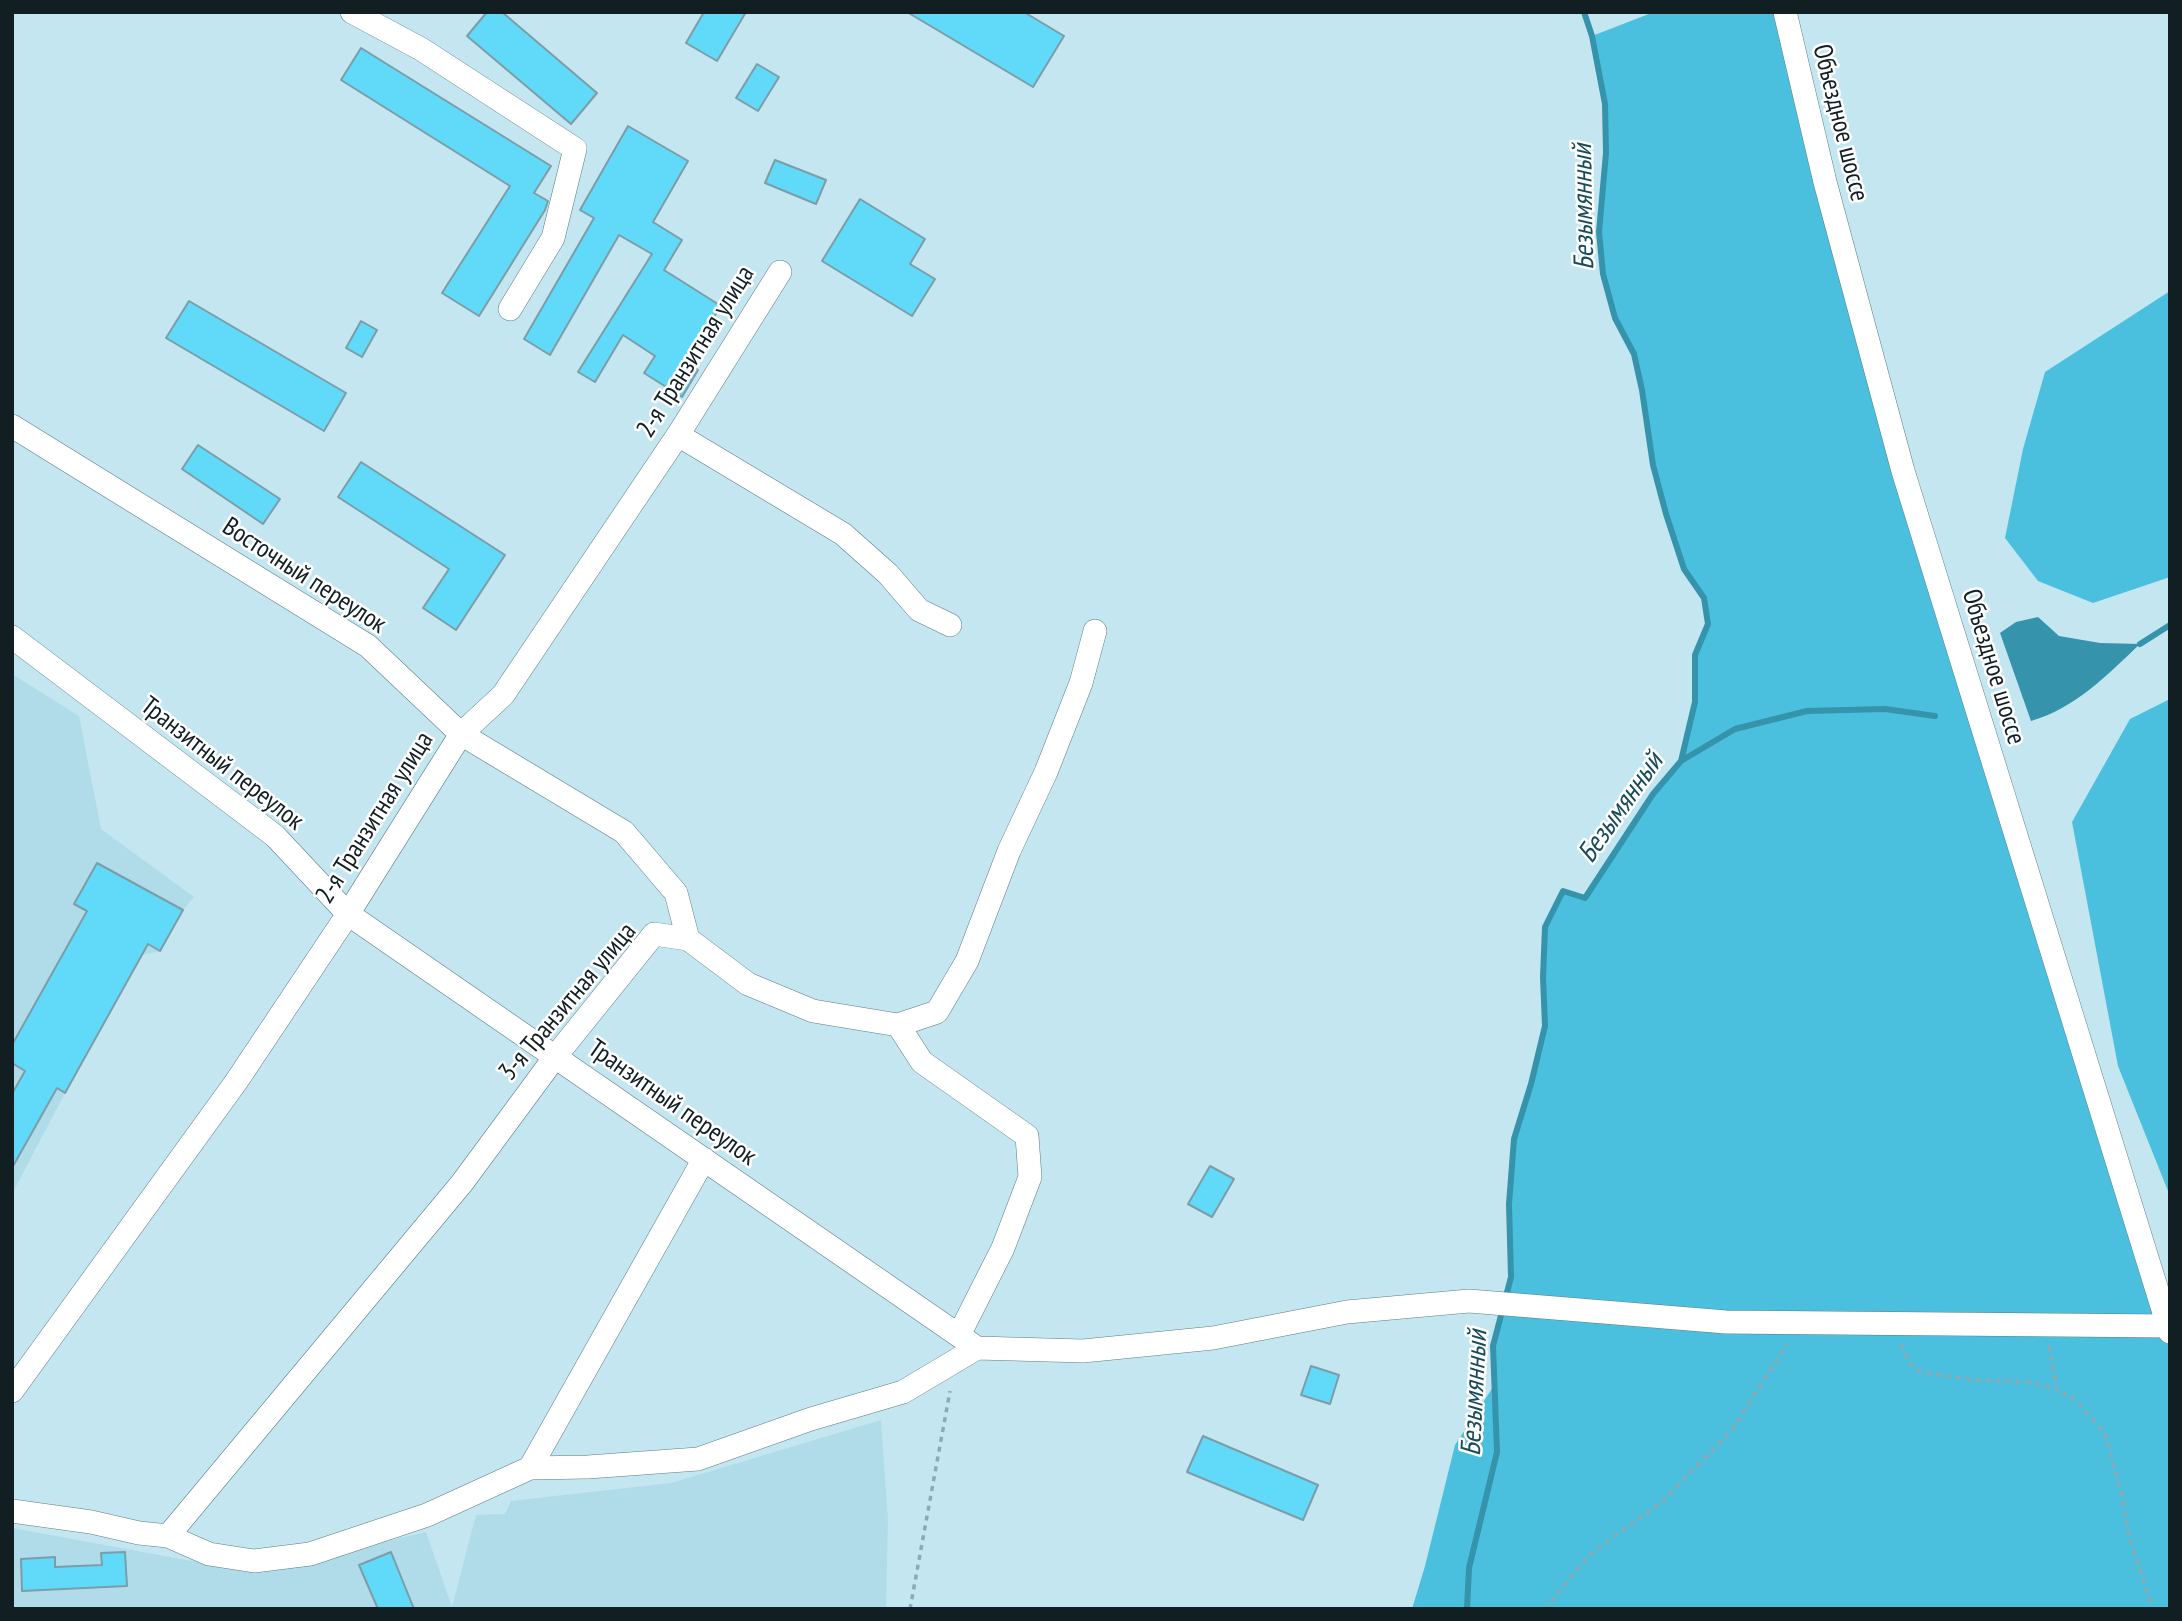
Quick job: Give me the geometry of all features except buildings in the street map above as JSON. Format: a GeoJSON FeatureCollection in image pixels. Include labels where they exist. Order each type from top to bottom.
{"type":"FeatureCollection","features":[{"type":"Feature","properties":{"kind":"street"},"geometry":{"type":"LineString","coordinates":[[352,12],[421,50],[575,149],[553,238],[510,309]]}},
{"type":"Feature","properties":{"kind":"street","name":"Объездное шоссе"},"geometry":{"type":"LineString","coordinates":[[1785,12],[1825,182],[1903,471],[2169,1329]]}},
{"type":"Feature","properties":{"kind":"street","name":"2-я Транзитная улица"},"geometry":{"type":"LineString","coordinates":[[12,1391],[236,1082],[348,914],[461,734],[503,695],[678,435],[780,272]]}},
{"type":"Feature","properties":{"kind":"street","name":"Восточный переулок"},"geometry":{"type":"LineString","coordinates":[[12,426],[368,646],[461,734],[624,832],[676,893],[688,939]]}},
{"type":"Feature","properties":{"kind":"street"},"geometry":{"type":"LineString","coordinates":[[678,435],[843,534],[888,574],[919,610],[950,625]]}},
{"type":"Feature","properties":{"kind":"street","name":"3-я Транзитная улица"},"geometry":{"type":"LineString","coordinates":[[168,1536],[462,1184],[555,1057],[654,934],[688,939],[748,984],[813,1011],[898,1025],[937,1012],[967,961],[1009,851],[1046,772],[1081,683],[1095,631]]}},
{"type":"Feature","properties":{"kind":"street","name":"Транзитный переулок"},"geometry":{"type":"LineString","coordinates":[[12,637],[275,836],[348,914],[968,1342]]}},
{"type":"Feature","properties":{"kind":"street"},"geometry":{"type":"LineString","coordinates":[[12,1511],[91,1521],[139,1533],[168,1536],[209,1554],[254,1561],[310,1554],[427,1514],[530,1468],[698,1459],[811,1419],[903,1392],[956,1361],[968,1342],[1030,1177],[1027,1136],[922,1062],[898,1025]]}},
{"type":"Feature","properties":{"kind":"street"},"geometry":{"type":"LineString","coordinates":[[530,1468],[704,1159]]}},
{"type":"Feature","properties":{"kind":"street"},"geometry":{"type":"LineString","coordinates":[[968,1342],[1083,1350],[1213,1338],[1347,1312],[1469,1301],[1726,1322],[1902,1322],[2169,1329]]}},
{"type":"Feature","properties":{"kind":"path"},"geometry":{"type":"LineString","coordinates":[[1545,1609],[1589,1555],[1663,1501],[1732,1430],[1800,1322]]}},
{"type":"Feature","properties":{"kind":"path"},"geometry":{"type":"LineString","coordinates":[[1902,1322],[1901,1348],[1916,1370],[1976,1380],[2030,1382],[2057,1389],[2074,1399],[2105,1433],[2123,1500],[2129,1536],[2153,1609]]}},
{"type":"Feature","properties":{"kind":"path"},"geometry":{"type":"LineString","coordinates":[[2047,1326],[2057,1389]]}},
{"type":"Feature","properties":{"kind":"path"},"geometry":{"type":"LineString","coordinates":[[910,1609],[956,1361]]}},
{"type":"Feature","properties":{"kind":"shaded area"},"geometry":{"type":"Polygon","coordinates":[[[1654,12],[1785,12],[1825,182],[2170,1332],[2170,1609],[1412,1609],[1455,1445],[1493,1387],[1493,1346],[1511,1277],[1509,1204],[1514,1139],[1545,1026],[1545,927],[1563,891],[1585,897],[1653,794],[1681,761],[1695,702],[1695,655],[1708,624],[1704,598],[1684,569],[1666,514],[1653,465],[1634,354],[1615,318],[1603,274],[1599,232],[1606,153],[1605,104],[1592,36],[1654,12]]]}},
{"type":"Feature","properties":{"kind":"shaded area"},"geometry":{"type":"Polygon","coordinates":[[[2170,291],[2170,577],[2093,603],[2038,581],[2005,538],[2023,449],[2045,372],[2170,291]]]}},
{"type":"Feature","properties":{"kind":"shaded area"},"geometry":{"type":"Polygon","coordinates":[[[2038,617],[2059,636],[2100,643],[2140,644],[2077,699],[2031,721],[2000,633],[2016,622],[2038,617]]]}},
{"type":"Feature","properties":{"kind":"shaded area"},"geometry":{"type":"Polygon","coordinates":[[[12,674],[79,716],[101,829],[194,897],[183,910],[160,951],[142,955],[12,1194],[12,674]]]}},
{"type":"Feature","properties":{"kind":"shaded area"},"geometry":{"type":"Polygon","coordinates":[[[2170,699],[2170,1196],[2118,1066],[2072,822],[2130,719],[2170,699]]]}},
{"type":"Feature","properties":{"kind":"shaded area"},"geometry":{"type":"Polygon","coordinates":[[[881,1420],[888,1519],[886,1609],[12,1609],[12,1528],[252,1572],[426,1532],[452,1607],[476,1515],[505,1514],[511,1501],[671,1483],[881,1420]]]}},
{"type":"Feature","properties":{"kind":"waterway","name":"Безымянный"},"geometry":{"type":"LineString","coordinates":[[1467,1609],[1469,1568],[1497,1452],[1493,1346],[1511,1277],[1509,1204],[1514,1139],[1545,1026],[1545,927],[1563,891],[1585,898],[1653,794],[1681,761],[1695,702],[1695,655],[1708,624],[1704,598],[1684,569],[1666,514],[1653,465],[1634,354],[1615,318],[1603,274],[1599,232],[1606,153],[1605,104],[1592,36],[1584,12]]}},
{"type":"Feature","properties":{"kind":"waterway"},"geometry":{"type":"LineString","coordinates":[[2140,644],[2170,625]]}},
{"type":"Feature","properties":{"kind":"waterway"},"geometry":{"type":"LineString","coordinates":[[1681,761],[1735,729],[1807,711],[1885,709],[1935,716]]}}]}
